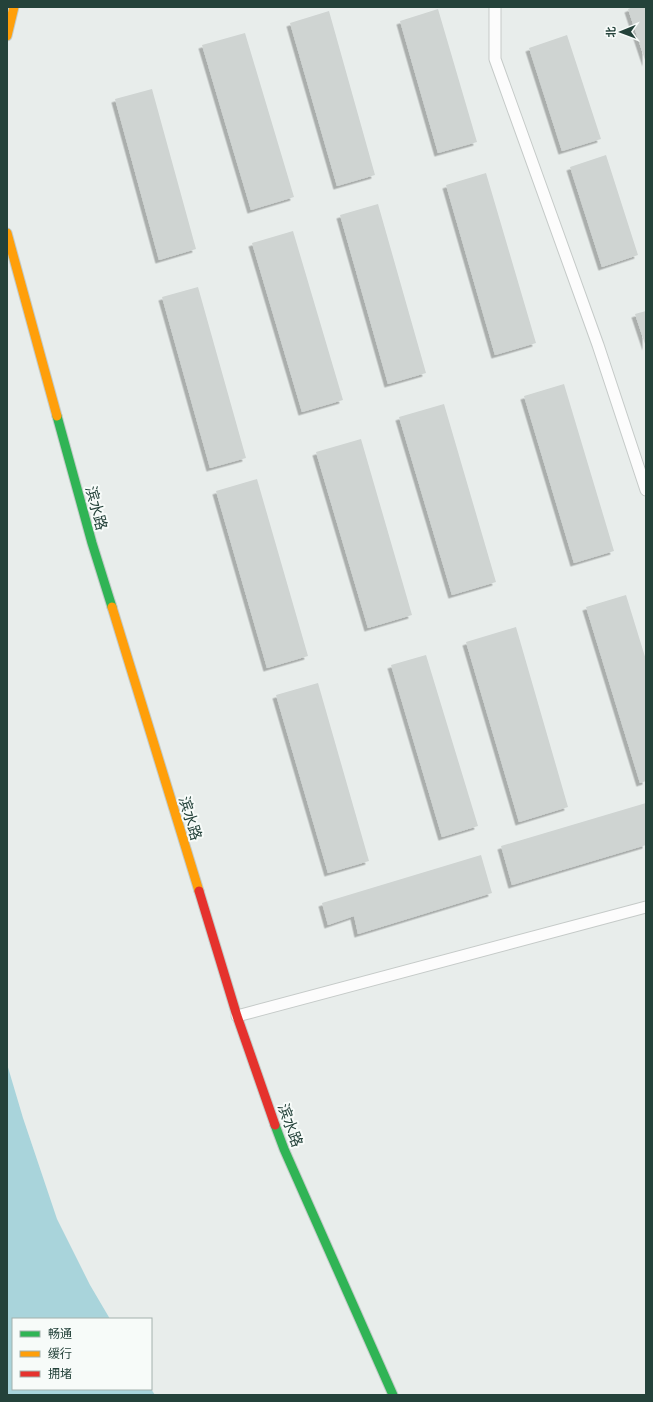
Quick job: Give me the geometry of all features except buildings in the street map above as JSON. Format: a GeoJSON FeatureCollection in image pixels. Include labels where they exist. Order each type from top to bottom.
{"type":"FeatureCollection","features":[{"type":"Feature","properties":{"kind":"street"},"geometry":{"type":"LineString","coordinates":[[7,36],[14,7]]}},
{"type":"Feature","properties":{"kind":"street","name":"滨水路"},"geometry":{"type":"LineString","coordinates":[[7,233],[92,543],[237,1016],[284,1149],[393,1395]]}},
{"type":"Feature","properties":{"kind":"lane"},"geometry":{"type":"LineString","coordinates":[[495,7],[495,59],[598,345],[646,490]]}},
{"type":"Feature","properties":{"kind":"lane"},"geometry":{"type":"LineString","coordinates":[[237,1016],[646,906]]}},
{"type":"Feature","properties":{"kind":"water"},"geometry":{"type":"Polygon","coordinates":[[[7,1064],[23,1118],[57,1219],[90,1285],[109,1318],[12,1318],[12,1390],[152,1390],[155,1395],[7,1395],[7,1064]]]}},
{"type":"Feature","properties":{"kind":"traffic: fast"},"geometry":{"type":"LineString","coordinates":[[57,416],[92,543],[112,607]]}},
{"type":"Feature","properties":{"kind":"traffic: fast"},"geometry":{"type":"LineString","coordinates":[[275,1125],[284,1149],[393,1395]]}},
{"type":"Feature","properties":{"kind":"traffic: slow"},"geometry":{"type":"LineString","coordinates":[[7,36],[14,7]]}},
{"type":"Feature","properties":{"kind":"traffic: slow"},"geometry":{"type":"LineString","coordinates":[[7,233],[57,416]]}},
{"type":"Feature","properties":{"kind":"traffic: slow"},"geometry":{"type":"LineString","coordinates":[[112,607],[199,891]]}},
{"type":"Feature","properties":{"kind":"traffic: jam"},"geometry":{"type":"LineString","coordinates":[[199,891],[237,1016],[275,1125]]}}]}
